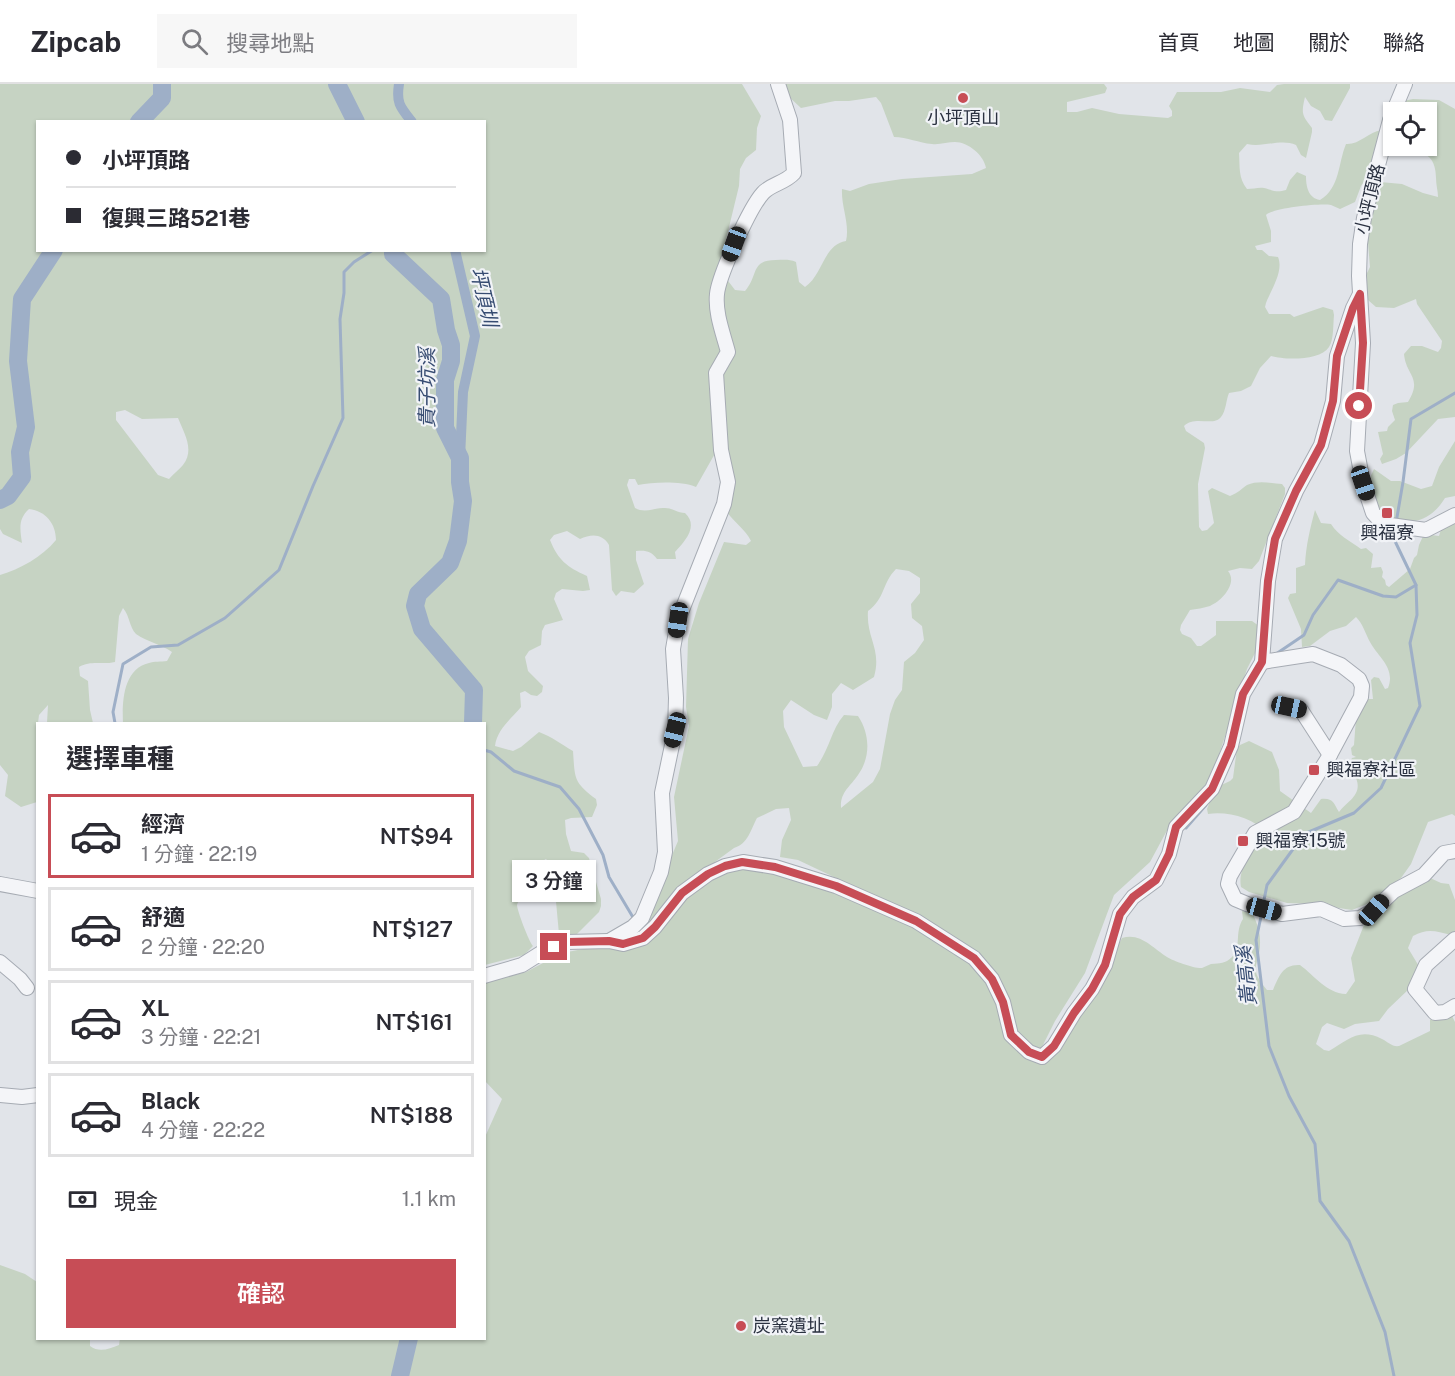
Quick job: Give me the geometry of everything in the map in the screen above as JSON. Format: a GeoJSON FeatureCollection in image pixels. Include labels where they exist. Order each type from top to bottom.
{"type":"FeatureCollection","features":[{"type":"Feature","properties":{"kind":"street"},"geometry":{"type":"LineString","coordinates":[[609,941],[633,927],[642,918],[661,872],[665,852],[662,793],[675,730],[674,649],[678,620],[724,504],[728,482],[721,450],[716,373],[728,352],[717,312],[717,292],[734,244],[756,203],[764,192],[788,179],[794,173],[790,120],[778,84]]}},
{"type":"Feature","properties":{"kind":"street","name":"小坪頂路"},"geometry":{"type":"LineString","coordinates":[[1405,84],[1390,120],[1364,218],[1360,244],[1363,343],[1357,451],[1363,483],[1373,513],[1383,524],[1426,530],[1455,515]]}},
{"type":"Feature","properties":{"kind":"street"},"geometry":{"type":"LineString","coordinates":[[486,975],[522,965],[541,953],[567,942],[609,941],[623,944],[643,938],[655,927],[682,893],[708,874],[725,866],[742,862],[775,867],[836,886],[916,921],[974,958],[992,979],[1003,1002],[1011,1035],[1029,1052],[1042,1057],[1054,1046],[1092,989],[1105,965],[1120,914],[1133,897],[1156,880],[1169,854],[1176,827],[1212,789],[1231,746],[1243,694],[1262,662],[1268,581],[1275,539],[1296,491],[1321,445],[1333,401],[1337,356],[1360,294]]}},
{"type":"Feature","properties":{"kind":"street"},"geometry":{"type":"LineString","coordinates":[[1262,662],[1313,654],[1341,665],[1359,679],[1362,686],[1361,697],[1330,755],[1294,812],[1255,833],[1250,841],[1230,876],[1228,884],[1235,899],[1282,914],[1314,909],[1331,912],[1344,919],[1360,918],[1374,910],[1394,891],[1424,875],[1444,853],[1455,850]]}},
{"type":"Feature","properties":{"kind":"street"},"geometry":{"type":"LineString","coordinates":[[1289,707],[1301,710],[1330,755]]}},
{"type":"Feature","properties":{"kind":"street"},"geometry":{"type":"LineString","coordinates":[[0,884],[36,891]]}},
{"type":"Feature","properties":{"kind":"street"},"geometry":{"type":"LineString","coordinates":[[1455,939],[1426,965],[1415,989],[1435,1013],[1445,1012],[1455,1006]]}},
{"type":"Feature","properties":{"kind":"street"},"geometry":{"type":"LineString","coordinates":[[0,962],[27,988]]}},
{"type":"Feature","properties":{"kind":"street"},"geometry":{"type":"LineString","coordinates":[[0,1095],[22,1097],[36,1095]]}},
{"type":"Feature","properties":{"kind":"green space"},"geometry":{"type":"Polygon","coordinates":[[[0,84],[742,84],[761,116],[757,128],[756,150],[746,158],[740,169],[739,186],[722,256],[722,273],[735,290],[745,291],[758,266],[768,261],[791,260],[796,262],[799,282],[805,287],[811,282],[832,248],[846,241],[847,228],[842,189],[850,191],[869,184],[902,179],[972,174],[986,168],[979,154],[965,144],[955,142],[932,144],[894,137],[881,103],[876,97],[835,101],[801,108],[787,95],[784,84],[1104,84],[1107,88],[1105,93],[1067,102],[1067,112],[1092,108],[1119,114],[1168,118],[1172,116],[1169,106],[1177,92],[1221,92],[1240,88],[1270,92],[1277,85],[1284,84],[1350,84],[1332,121],[1325,120],[1320,111],[1311,106],[1305,97],[1303,114],[1312,128],[1306,158],[1301,155],[1296,145],[1284,142],[1247,144],[1239,153],[1241,176],[1247,189],[1286,190],[1290,180],[1297,172],[1306,176],[1310,194],[1320,200],[1327,195],[1335,182],[1346,144],[1355,143],[1381,130],[1371,172],[1361,186],[1355,202],[1340,209],[1331,205],[1317,205],[1270,212],[1266,215],[1271,231],[1271,242],[1255,246],[1257,250],[1262,250],[1269,256],[1278,257],[1278,274],[1265,307],[1269,314],[1290,314],[1294,317],[1323,307],[1333,310],[1333,331],[1329,347],[1324,352],[1310,357],[1293,359],[1271,356],[1260,368],[1251,386],[1229,393],[1224,412],[1218,420],[1193,421],[1184,426],[1186,431],[1204,443],[1205,448],[1198,484],[1199,527],[1202,531],[1207,530],[1214,523],[1208,491],[1212,488],[1230,496],[1251,483],[1260,482],[1282,484],[1285,494],[1259,561],[1252,569],[1240,568],[1228,571],[1231,581],[1224,596],[1210,606],[1190,610],[1180,630],[1197,646],[1201,646],[1216,635],[1216,621],[1252,621],[1266,631],[1247,669],[1209,781],[1171,823],[1150,862],[1114,895],[1085,973],[1055,1021],[1041,1049],[1036,1051],[1015,1033],[994,977],[895,906],[798,860],[780,857],[782,840],[791,820],[789,808],[776,809],[757,818],[749,836],[743,843],[704,870],[650,923],[645,919],[678,841],[674,797],[689,726],[686,707],[688,639],[699,603],[724,542],[746,545],[751,541],[725,507],[717,450],[696,487],[667,483],[638,485],[635,479],[629,479],[627,485],[635,508],[647,510],[661,508],[685,513],[691,523],[689,533],[675,552],[676,559],[657,559],[648,552],[636,551],[636,560],[644,584],[634,593],[621,591],[616,596],[612,590],[609,545],[603,538],[588,536],[580,539],[567,531],[554,535],[550,540],[556,553],[564,562],[587,576],[590,590],[562,589],[556,593],[554,599],[563,620],[545,625],[541,645],[529,651],[525,657],[528,671],[543,686],[542,692],[537,696],[525,691],[520,693],[521,707],[502,729],[495,746],[513,751],[539,732],[573,751],[577,779],[583,788],[596,799],[597,805],[592,817],[565,820],[566,834],[571,851],[584,853],[589,858],[601,906],[599,912],[576,935],[559,934],[555,891],[550,879],[550,864],[546,859],[542,861],[531,876],[523,897],[517,905],[533,946],[524,955],[486,965],[486,722],[123,722],[124,696],[129,679],[140,666],[167,661],[172,652],[136,634],[123,608],[119,616],[115,662],[79,667],[80,676],[88,681],[93,722],[47,722],[48,705],[36,722],[36,802],[21,807],[5,796],[8,775],[0,765],[0,575],[30,562],[44,552],[56,540],[56,534],[45,515],[29,509],[21,520],[22,543],[3,534],[0,529],[0,84]],[[125,410],[116,412],[116,420],[158,475],[169,479],[183,465],[188,453],[178,418],[142,419],[125,410]],[[896,569],[891,574],[878,601],[868,611],[869,629],[876,659],[874,677],[853,690],[841,683],[832,694],[832,707],[827,720],[814,715],[791,700],[783,711],[784,727],[803,767],[817,766],[844,715],[858,716],[867,738],[867,753],[862,768],[844,794],[841,808],[873,782],[880,769],[890,714],[902,690],[904,662],[915,653],[924,640],[922,626],[912,618],[911,604],[920,593],[920,578],[909,571],[896,569]]]}},
{"type":"Feature","properties":{"kind":"green space"},"geometry":{"type":"Polygon","coordinates":[[[1439,100],[1455,109],[1455,417],[1438,419],[1406,453],[1382,464],[1380,459],[1383,454],[1378,432],[1387,431],[1395,420],[1393,405],[1408,402],[1414,387],[1404,354],[1411,346],[1422,346],[1438,352],[1442,341],[1416,299],[1394,308],[1376,307],[1368,300],[1363,281],[1370,267],[1367,231],[1380,182],[1402,184],[1438,197],[1436,171],[1428,156],[1437,156],[1437,102],[1403,101],[1439,100]]]}},
{"type":"Feature","properties":{"kind":"green space"},"geometry":{"type":"Polygon","coordinates":[[[1455,441],[1455,496],[1445,498],[1439,507],[1425,518],[1410,522],[1382,523],[1368,482],[1374,469],[1391,481],[1400,481],[1421,489],[1432,486],[1439,467],[1455,441]]]}},
{"type":"Feature","properties":{"kind":"green space"},"geometry":{"type":"Polygon","coordinates":[[[1315,510],[1321,523],[1331,524],[1344,538],[1361,549],[1366,548],[1373,554],[1371,568],[1381,567],[1382,577],[1389,587],[1410,569],[1424,534],[1439,536],[1444,520],[1455,522],[1455,816],[1452,814],[1428,822],[1411,864],[1401,878],[1367,904],[1352,910],[1287,903],[1249,892],[1241,887],[1240,880],[1244,865],[1267,833],[1255,823],[1232,815],[1208,814],[1207,809],[1215,788],[1233,778],[1237,748],[1249,741],[1272,752],[1279,770],[1280,791],[1311,813],[1321,799],[1331,800],[1339,812],[1356,793],[1358,784],[1356,778],[1347,773],[1347,768],[1352,758],[1356,757],[1352,755],[1351,748],[1354,745],[1356,718],[1367,699],[1373,699],[1371,680],[1374,677],[1379,678],[1385,689],[1388,688],[1390,674],[1356,617],[1346,626],[1330,631],[1310,646],[1302,647],[1301,629],[1288,598],[1290,594],[1296,593],[1296,568],[1305,565],[1308,537],[1315,510]]]}},
{"type":"Feature","properties":{"kind":"green space"},"geometry":{"type":"Polygon","coordinates":[[[741,866],[785,875],[911,926],[971,961],[990,984],[1009,1037],[1043,1061],[1093,995],[1122,938],[1135,937],[1170,959],[1202,968],[1225,962],[1232,957],[1237,949],[1240,924],[1243,919],[1242,911],[1252,912],[1260,936],[1257,976],[1267,990],[1273,990],[1286,969],[1300,965],[1332,991],[1346,994],[1355,981],[1351,958],[1364,925],[1383,905],[1428,877],[1449,884],[1455,900],[1455,931],[1451,935],[1427,931],[1413,936],[1408,948],[1420,968],[1409,989],[1379,1021],[1355,1024],[1344,1029],[1327,1023],[1322,1027],[1316,1044],[1329,1051],[1354,1036],[1367,1034],[1399,1046],[1430,1031],[1430,1020],[1434,1016],[1451,1014],[1455,1022],[1455,1376],[0,1376],[0,1265],[25,1274],[36,1281],[36,1340],[90,1340],[90,1346],[100,1350],[119,1345],[120,1340],[486,1340],[486,1135],[502,1099],[486,1082],[486,983],[526,972],[562,953],[599,946],[622,947],[706,882],[741,866]]]}},
{"type":"Feature","properties":{"kind":"waterway"},"geometry":{"type":"LineString","coordinates":[[141,120],[162,98],[162,84]]}},
{"type":"Feature","properties":{"kind":"waterway","name":"貴子坑溪"},"geometry":{"type":"LineString","coordinates":[[337,84],[355,120]]}},
{"type":"Feature","properties":{"kind":"waterway","name":"坪頂圳"},"geometry":{"type":"LineString","coordinates":[[399,84],[400,104],[410,120]]}},
{"type":"Feature","properties":{"kind":"waterway"},"geometry":{"type":"LineString","coordinates":[[0,500],[8,496],[22,477],[20,452],[26,427],[18,361],[22,299],[53,252]]}},
{"type":"Feature","properties":{"kind":"waterway"},"geometry":{"type":"LineString","coordinates":[[115,722],[113,712],[123,664],[151,647],[178,645],[225,618],[279,570],[343,418],[340,319],[344,272],[370,252]]}},
{"type":"Feature","properties":{"kind":"waterway","name":"貴子坑溪"},"geometry":{"type":"LineString","coordinates":[[393,252],[441,299],[451,345],[451,361],[445,380],[445,428],[460,458],[463,501],[458,541],[450,563],[418,594],[415,606],[422,629],[474,690],[473,722]]}},
{"type":"Feature","properties":{"kind":"waterway","name":"坪頂圳"},"geometry":{"type":"LineString","coordinates":[[455,252],[475,336],[463,392],[460,458]]}},
{"type":"Feature","properties":{"kind":"waterway","name":"黃高溪"},"geometry":{"type":"LineString","coordinates":[[1396,523],[1411,419],[1455,393]]}},
{"type":"Feature","properties":{"kind":"waterway","name":"黃高溪"},"geometry":{"type":"LineString","coordinates":[[1263,905],[1267,885],[1304,834],[1354,813],[1381,788],[1420,706],[1410,643],[1417,615],[1416,585],[1393,537],[1395,529]]}},
{"type":"Feature","properties":{"kind":"waterway"},"geometry":{"type":"LineString","coordinates":[[1273,656],[1304,635],[1313,615],[1338,580],[1383,596],[1396,597],[1416,585]]}},
{"type":"Feature","properties":{"kind":"waterway"},"geometry":{"type":"LineString","coordinates":[[486,751],[514,771],[560,787],[579,809],[603,855],[609,877],[634,919]]}},
{"type":"Feature","properties":{"kind":"waterway"},"geometry":{"type":"LineString","coordinates":[[1186,828],[1206,805]]}},
{"type":"Feature","properties":{"kind":"waterway","name":"黃高溪"},"geometry":{"type":"LineString","coordinates":[[1262,912],[1256,940],[1269,1046],[1289,1096],[1315,1144],[1320,1201],[1349,1241],[1385,1332],[1394,1376]]}},
{"type":"Feature","properties":{"kind":"waterway","name":"貴子坑溪"},"geometry":{"type":"LineString","coordinates":[[400,1376],[409,1340]]}},
{"type":"Feature","properties":{"kind":"place","name":"小坪頂山"},"geometry":{"type":"Point","coordinates":[963,98]}},
{"type":"Feature","properties":{"kind":"place","name":"興福寮"},"geometry":{"type":"Point","coordinates":[1387,513]}},
{"type":"Feature","properties":{"kind":"place","name":"興福寮社區"},"geometry":{"type":"Point","coordinates":[1314,770]}},
{"type":"Feature","properties":{"kind":"place","name":"興福寮15號"},"geometry":{"type":"Point","coordinates":[1243,841]}},
{"type":"Feature","properties":{"kind":"place","name":"炭窯遺址"},"geometry":{"type":"Point","coordinates":[741,1326]}},
{"type":"Feature","properties":{"kind":"route"},"geometry":{"type":"LineString","coordinates":[[554,947],[567,942],[609,941],[623,944],[643,938],[655,927],[682,893],[708,874],[725,866],[742,862],[775,867],[836,886],[916,921],[974,958],[992,979],[1003,1002],[1011,1035],[1029,1052],[1042,1057],[1054,1046],[1092,989],[1105,965],[1120,914],[1133,897],[1156,880],[1169,854],[1176,827],[1212,789],[1231,746],[1243,694],[1262,662],[1268,581],[1275,539],[1296,491],[1321,445],[1333,401],[1337,356],[1360,294],[1363,343],[1359,406]]}}]}
